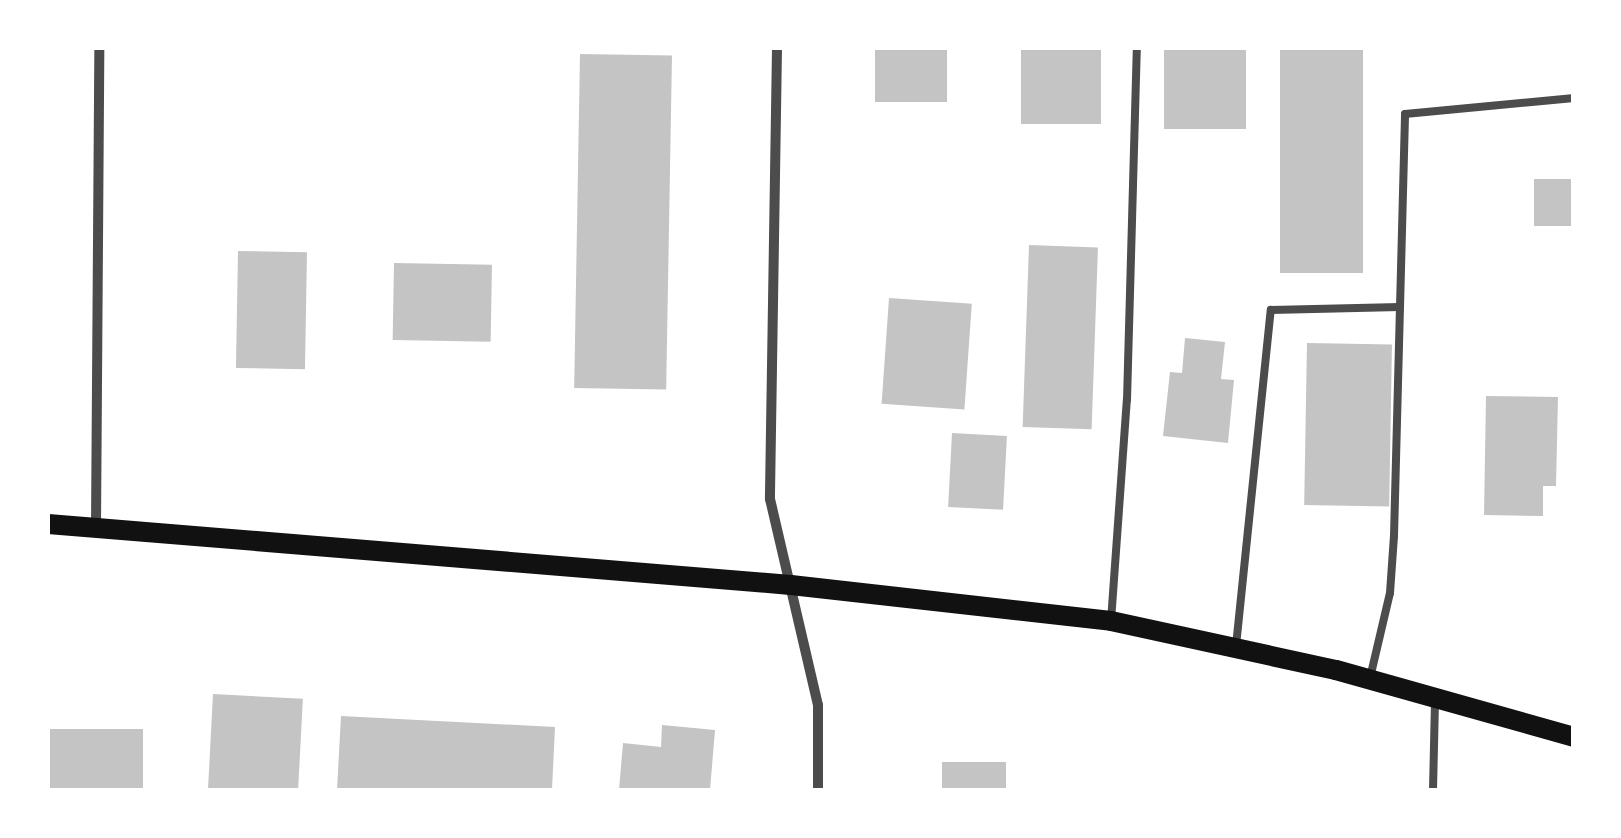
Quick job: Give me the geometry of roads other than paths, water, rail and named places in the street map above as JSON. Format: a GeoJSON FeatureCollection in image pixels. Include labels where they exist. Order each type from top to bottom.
{"type":"FeatureCollection","features":[{"type":"Feature","properties":{"kind":"main road"},"geometry":{"type":"LineString","coordinates":[[48,524],[791,584],[1111,621],[1236,646],[1574,737]]}},
{"type":"Feature","properties":{"kind":"street"},"geometry":{"type":"LineString","coordinates":[[96,528],[100,48]]}},
{"type":"Feature","properties":{"kind":"street"},"geometry":{"type":"LineString","coordinates":[[776,48],[770,499],[818,706],[818,790]]}},
{"type":"Feature","properties":{"kind":"lane"},"geometry":{"type":"LineString","coordinates":[[1111,621],[1127,400],[1138,48]]}},
{"type":"Feature","properties":{"kind":"lane"},"geometry":{"type":"LineString","coordinates":[[1370,680],[1390,593],[1405,114],[1574,98]]}},
{"type":"Feature","properties":{"kind":"lane"},"geometry":{"type":"LineString","coordinates":[[1236,646],[1270,310],[1400,307]]}},
{"type":"Feature","properties":{"kind":"lane"},"geometry":{"type":"LineString","coordinates":[[1433,790],[1435,698]]}}]}
